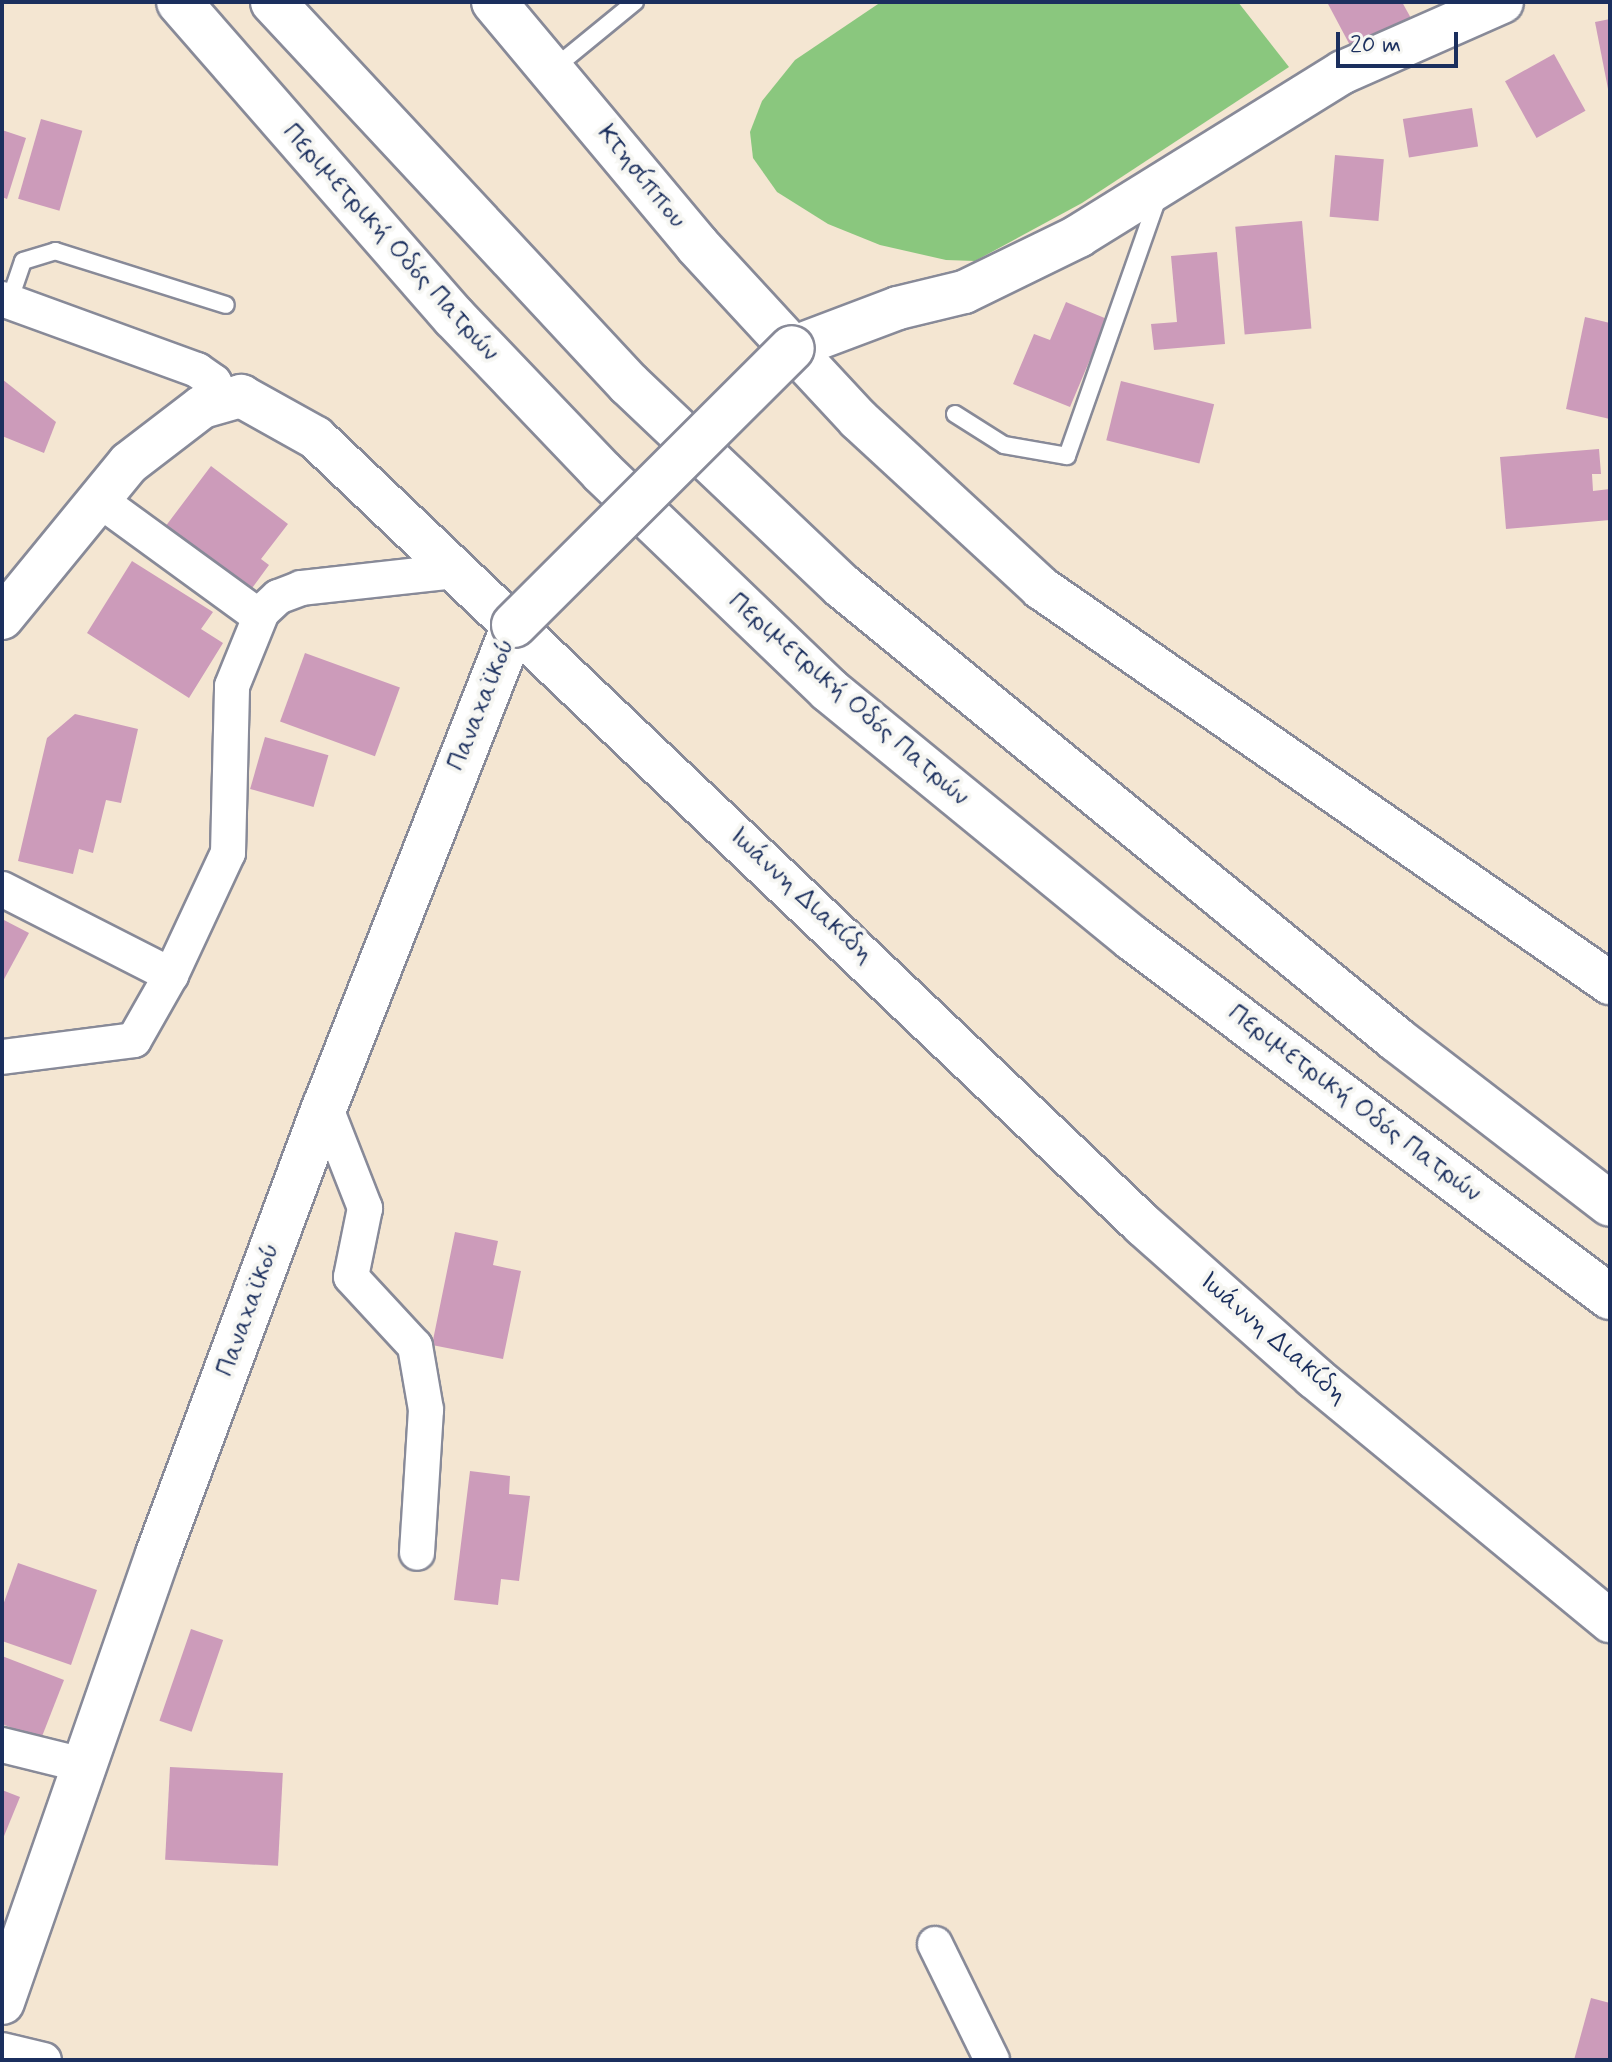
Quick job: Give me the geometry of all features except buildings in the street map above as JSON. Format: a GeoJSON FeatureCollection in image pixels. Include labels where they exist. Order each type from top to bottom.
{"type":"FeatureCollection","features":[{"type":"Feature","properties":{"kind":"main road","name":"Περιμετρική Οδός Πατρών"},"geometry":{"type":"LineString","coordinates":[[179,2],[454,317],[602,472],[829,690],[1132,938],[1610,1297]]}},
{"type":"Feature","properties":{"kind":"main road"},"geometry":{"type":"LineString","coordinates":[[273,2],[629,384],[842,586],[1396,1039],[1610,1204]]}},
{"type":"Feature","properties":{"kind":"main road","name":"Κτησίππου"},"geometry":{"type":"LineString","coordinates":[[494,2],[697,245],[792,348]]}},
{"type":"Feature","properties":{"kind":"main road"},"geometry":{"type":"LineString","coordinates":[[514,625],[792,348]]}},
{"type":"Feature","properties":{"kind":"main road","name":"Παναχαϊκού"},"geometry":{"type":"LineString","coordinates":[[2,2002],[83,1765],[325,1106],[412,875],[514,625]]}},
{"type":"Feature","properties":{"kind":"street"},"geometry":{"type":"LineString","coordinates":[[1502,2],[1343,72],[1079,236],[964,292],[898,308],[792,348],[859,420],[1041,588],[1610,983]]}},
{"type":"Feature","properties":{"kind":"street"},"geometry":{"type":"LineString","coordinates":[[2,618],[98,499],[156,440],[222,398],[214,382],[197,370],[6,301]]}},
{"type":"Feature","properties":{"kind":"street","name":"Ιωάννη Διακίδη"},"geometry":{"type":"LineString","coordinates":[[222,398],[247,397],[316,438],[1154,1235],[1314,1377],[1610,1621]]}},
{"type":"Feature","properties":{"kind":"street"},"geometry":{"type":"LineString","coordinates":[[98,499],[260,617]]}},
{"type":"Feature","properties":{"kind":"street"},"geometry":{"type":"LineString","coordinates":[[2,1057],[134,1040],[171,975],[228,853],[232,686],[260,617],[278,597],[301,588],[456,571]]}},
{"type":"Feature","properties":{"kind":"street"},"geometry":{"type":"LineString","coordinates":[[2,889],[171,975]]}},
{"type":"Feature","properties":{"kind":"street"},"geometry":{"type":"LineString","coordinates":[[325,1106],[365,1208],[351,1277],[415,1346],[426,1410],[417,1553]]}},
{"type":"Feature","properties":{"kind":"street"},"geometry":{"type":"LineString","coordinates":[[2,1745],[83,1765]]}},
{"type":"Feature","properties":{"kind":"street"},"geometry":{"type":"LineString","coordinates":[[935,1944],[992,2060]]}},
{"type":"Feature","properties":{"kind":"street"},"geometry":{"type":"LineString","coordinates":[[2,2050],[44,2060]]}},
{"type":"Feature","properties":{"kind":"lane"},"geometry":{"type":"LineString","coordinates":[[553,69],[635,2]]}},
{"type":"Feature","properties":{"kind":"lane"},"geometry":{"type":"LineString","coordinates":[[955,414],[1004,445],[1067,456],[1162,186]]}},
{"type":"Feature","properties":{"kind":"lane"},"geometry":{"type":"LineString","coordinates":[[6,301],[23,261],[55,251],[226,305]]}},
{"type":"Feature","properties":{"kind":"green space"},"geometry":{"type":"Polygon","coordinates":[[[881,2],[1238,2],[1289,67],[1082,203],[975,261],[946,260],[880,245],[828,224],[777,192],[753,158],[750,132],[762,101],[795,60],[881,2]]]}}]}
